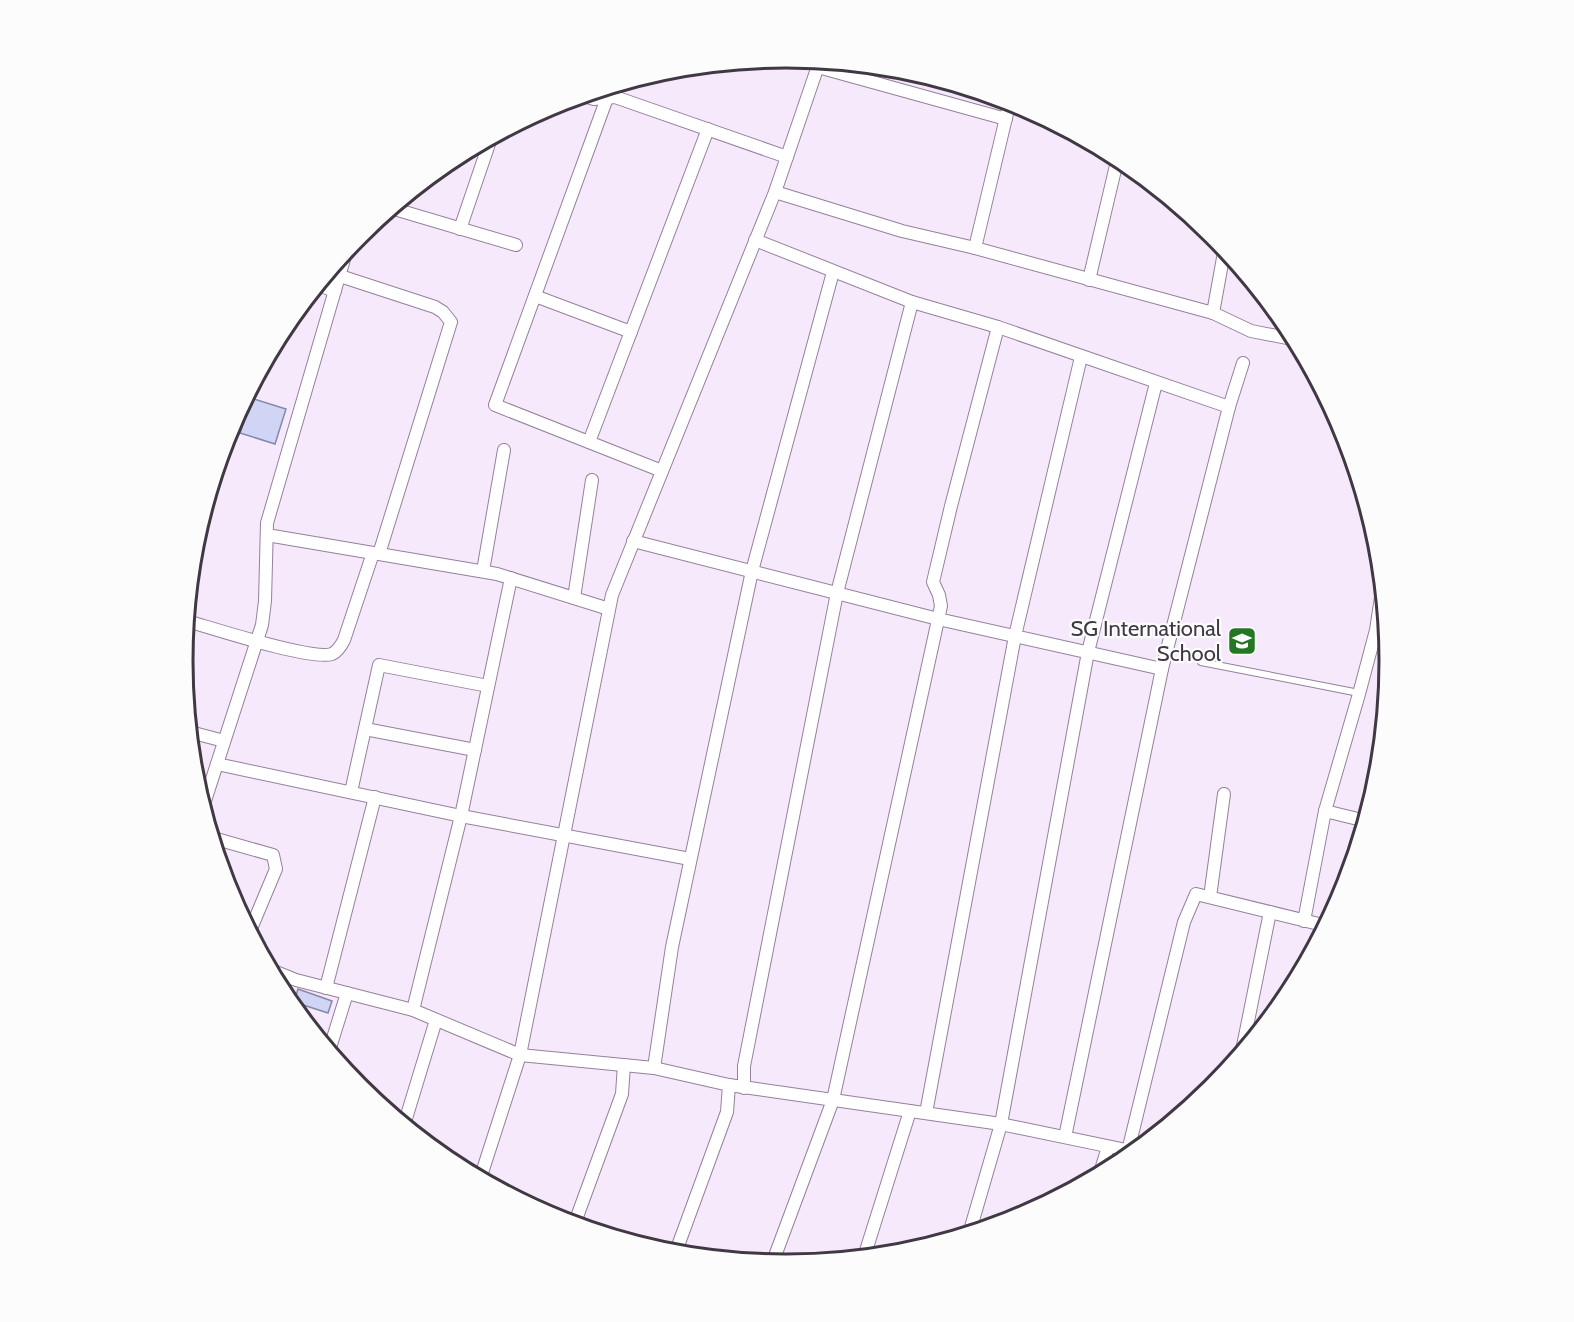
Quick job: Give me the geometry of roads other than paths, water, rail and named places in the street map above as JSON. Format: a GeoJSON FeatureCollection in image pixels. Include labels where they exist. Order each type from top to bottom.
{"type":"FeatureCollection","features":[{"type":"Feature","properties":{"kind":"street"},"geometry":{"type":"LineString","coordinates":[[483,1170],[520,1055],[612,595],[775,192],[817,69]]}},
{"type":"Feature","properties":{"kind":"street"},"geometry":{"type":"LineString","coordinates":[[842,71],[1006,119]]}},
{"type":"Feature","properties":{"kind":"street"},"geometry":{"type":"LineString","coordinates":[[597,99],[615,97],[787,157]]}},
{"type":"Feature","properties":{"kind":"street"},"geometry":{"type":"LineString","coordinates":[[607,98],[495,405],[662,471]]}},
{"type":"Feature","properties":{"kind":"street"},"geometry":{"type":"LineString","coordinates":[[975,248],[1008,111]]}},
{"type":"Feature","properties":{"kind":"street"},"geometry":{"type":"LineString","coordinates":[[589,442],[708,129]]}},
{"type":"Feature","properties":{"kind":"street"},"geometry":{"type":"LineString","coordinates":[[460,229],[487,149]]}},
{"type":"Feature","properties":{"kind":"street"},"geometry":{"type":"LineString","coordinates":[[1089,280],[1116,167]]}},
{"type":"Feature","properties":{"kind":"street"},"geometry":{"type":"LineString","coordinates":[[775,192],[902,231],[975,248],[1213,313],[1251,332],[1284,338]]}},
{"type":"Feature","properties":{"kind":"street"},"geometry":{"type":"LineString","coordinates":[[401,211],[516,245]]}},
{"type":"Feature","properties":{"kind":"street"},"geometry":{"type":"LineString","coordinates":[[755,240],[912,302],[998,327],[1229,407]]}},
{"type":"Feature","properties":{"kind":"street"},"geometry":{"type":"LineString","coordinates":[[1213,313],[1223,259]]}},
{"type":"Feature","properties":{"kind":"street"},"geometry":{"type":"LineString","coordinates":[[208,791],[262,625],[265,601],[267,523],[342,269]]}},
{"type":"Feature","properties":{"kind":"street"},"geometry":{"type":"LineString","coordinates":[[654,1068],[672,947],[752,571],[833,272]]}},
{"type":"Feature","properties":{"kind":"street"},"geometry":{"type":"LineString","coordinates":[[195,623],[257,642],[319,656],[331,654],[339,649],[344,640],[376,553],[451,322],[443,312],[435,307],[340,276]]}},
{"type":"Feature","properties":{"kind":"street"},"geometry":{"type":"LineString","coordinates":[[326,288],[335,291]]}},
{"type":"Feature","properties":{"kind":"street"},"geometry":{"type":"LineString","coordinates":[[535,296],[631,332]]}},
{"type":"Feature","properties":{"kind":"street"},"geometry":{"type":"LineString","coordinates":[[744,1088],[744,1066],[837,593],[912,302]]}},
{"type":"Feature","properties":{"kind":"street"},"geometry":{"type":"LineString","coordinates":[[776,1254],[833,1100],[941,606],[933,582],[998,327]]}},
{"type":"Feature","properties":{"kind":"street"},"geometry":{"type":"LineString","coordinates":[[926,1113],[1015,636],[1081,357]]}},
{"type":"Feature","properties":{"kind":"street"},"geometry":{"type":"LineString","coordinates":[[1065,1137],[1162,669],[1229,407],[1243,363]]}},
{"type":"Feature","properties":{"kind":"street"},"geometry":{"type":"LineString","coordinates":[[972,1225],[1001,1124],[1088,652],[1156,383]]}},
{"type":"Feature","properties":{"kind":"street"},"geometry":{"type":"LineString","coordinates":[[483,571],[504,450]]}},
{"type":"Feature","properties":{"kind":"street"},"geometry":{"type":"LineString","coordinates":[[574,598],[592,480]]}},
{"type":"Feature","properties":{"kind":"street"},"geometry":{"type":"LineString","coordinates":[[267,535],[483,571],[609,609]]}},
{"type":"Feature","properties":{"kind":"street"},"geometry":{"type":"LineString","coordinates":[[633,542],[938,618],[1162,669]]}},
{"type":"Feature","properties":{"kind":"street"},"geometry":{"type":"LineString","coordinates":[[413,1010],[461,816],[511,578]]}},
{"type":"Feature","properties":{"kind":"street"},"geometry":{"type":"LineString","coordinates":[[1304,921],[1325,811],[1359,694],[1379,638]]}},
{"type":"Feature","properties":{"kind":"street"},"geometry":{"type":"LineString","coordinates":[[351,792],[379,665],[489,686]]}},
{"type":"Feature","properties":{"kind":"street"},"geometry":{"type":"LineString","coordinates":[[365,729],[475,750]]}},
{"type":"Feature","properties":{"kind":"street"},"geometry":{"type":"LineString","coordinates":[[199,734],[224,741]]}},
{"type":"Feature","properties":{"kind":"street"},"geometry":{"type":"LineString","coordinates":[[217,764],[461,816],[690,859]]}},
{"type":"Feature","properties":{"kind":"street"},"geometry":{"type":"LineString","coordinates":[[1210,897],[1224,794]]}},
{"type":"Feature","properties":{"kind":"street"},"geometry":{"type":"LineString","coordinates":[[326,988],[375,797]]}},
{"type":"Feature","properties":{"kind":"street"},"geometry":{"type":"LineString","coordinates":[[1325,811],[1359,819]]}},
{"type":"Feature","properties":{"kind":"street"},"geometry":{"type":"LineString","coordinates":[[222,840],[273,855],[276,869],[254,921]]}},
{"type":"Feature","properties":{"kind":"street"},"geometry":{"type":"LineString","coordinates":[[1134,1142],[1184,922],[1196,894],[1318,924]]}},
{"type":"Feature","properties":{"kind":"street"},"geometry":{"type":"LineString","coordinates":[[1245,1038],[1270,912]]}},
{"type":"Feature","properties":{"kind":"street"},"geometry":{"type":"LineString","coordinates":[[284,975],[413,1010],[520,1055],[654,1068],[744,1088],[1001,1124],[1123,1150]]}},
{"type":"Feature","properties":{"kind":"street"},"geometry":{"type":"LineString","coordinates":[[332,1041],[347,993]]}},
{"type":"Feature","properties":{"kind":"street"},"geometry":{"type":"LineString","coordinates":[[407,1116],[436,1020]]}},
{"type":"Feature","properties":{"kind":"street"},"geometry":{"type":"LineString","coordinates":[[577,1216],[622,1094],[624,1065]]}},
{"type":"Feature","properties":{"kind":"street"},"geometry":{"type":"LineString","coordinates":[[679,1244],[727,1112],[729,1085]]}},
{"type":"Feature","properties":{"kind":"street"},"geometry":{"type":"LineString","coordinates":[[867,1249],[910,1111]]}},
{"type":"Feature","properties":{"kind":"street"},"geometry":{"type":"LineString","coordinates":[[1103,1163],[1108,1147]]}},
{"type":"Feature","properties":{"kind":"lane"},"geometry":{"type":"LineString","coordinates":[[1201,662],[1359,694]]}},
{"type":"Feature","properties":{"kind":"place","name":"SG International School"},"geometry":{"type":"Point","coordinates":[1242,641]}}]}
